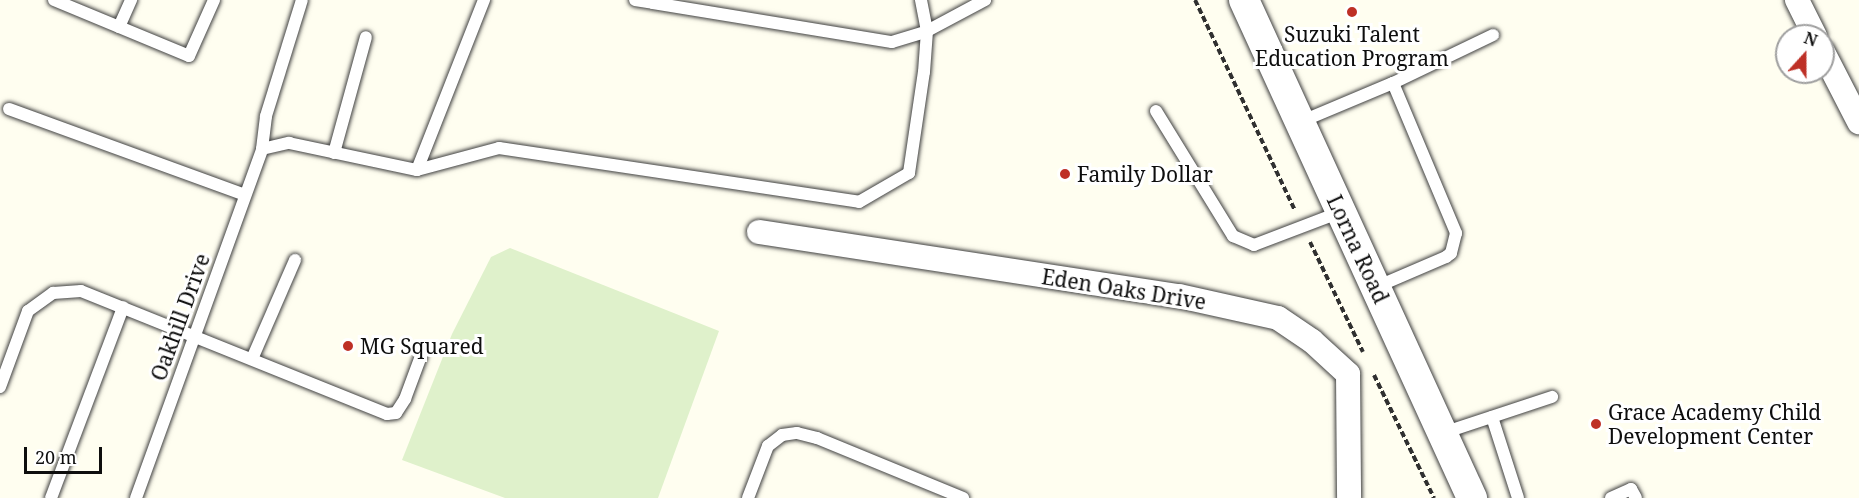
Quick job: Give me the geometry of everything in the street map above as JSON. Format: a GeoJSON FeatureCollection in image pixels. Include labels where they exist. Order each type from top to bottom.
{"type":"FeatureCollection","features":[{"type":"Feature","properties":{"kind":"street","name":"Lorna Road"},"geometry":{"type":"LineString","coordinates":[[1244,0],[1472,498]]}},
{"type":"Feature","properties":{"kind":"street"},"geometry":{"type":"LineString","coordinates":[[1797,0],[1809,24]]}},
{"type":"Feature","properties":{"kind":"street"},"geometry":{"type":"LineString","coordinates":[[1835,75],[1859,122]]}},
{"type":"Feature","properties":{"kind":"street","name":"Eden Oaks Drive"},"geometry":{"type":"LineString","coordinates":[[759,232],[1179,296],[1278,318],[1312,341],[1348,374],[1349,498]]}},
{"type":"Feature","properties":{"kind":"lane"},"geometry":{"type":"LineString","coordinates":[[54,0],[189,56],[214,0]]}},
{"type":"Feature","properties":{"kind":"lane"},"geometry":{"type":"LineString","coordinates":[[119,27],[131,0]]}},
{"type":"Feature","properties":{"kind":"lane","name":"Oakhill Drive"},"geometry":{"type":"LineString","coordinates":[[136,498],[262,149],[266,116],[302,0]]}},
{"type":"Feature","properties":{"kind":"lane"},"geometry":{"type":"LineString","coordinates":[[417,170],[484,0]]}},
{"type":"Feature","properties":{"kind":"lane"},"geometry":{"type":"LineString","coordinates":[[635,0],[892,42],[927,31],[985,0]]}},
{"type":"Feature","properties":{"kind":"lane"},"geometry":{"type":"LineString","coordinates":[[262,149],[289,143],[417,170],[499,148],[860,202],[909,173],[924,72],[927,31],[921,0]]}},
{"type":"Feature","properties":{"kind":"lane"},"geometry":{"type":"LineString","coordinates":[[1300,122],[1393,83],[1492,35]]}},
{"type":"Feature","properties":{"kind":"lane"},"geometry":{"type":"LineString","coordinates":[[334,153],[366,37]]}},
{"type":"Feature","properties":{"kind":"lane"},"geometry":{"type":"LineString","coordinates":[[1375,287],[1446,257],[1450,253],[1456,233],[1393,83]]}},
{"type":"Feature","properties":{"kind":"lane"},"geometry":{"type":"LineString","coordinates":[[9,109],[245,195]]}},
{"type":"Feature","properties":{"kind":"lane"},"geometry":{"type":"LineString","coordinates":[[1156,111],[1233,236],[1254,245],[1341,212]]}},
{"type":"Feature","properties":{"kind":"lane"},"geometry":{"type":"LineString","coordinates":[[252,359],[295,260]]}},
{"type":"Feature","properties":{"kind":"lane"},"geometry":{"type":"LineString","coordinates":[[0,387],[28,311],[53,293],[81,291],[387,414],[396,413],[405,399],[421,356]]}},
{"type":"Feature","properties":{"kind":"lane"},"geometry":{"type":"LineString","coordinates":[[51,498],[123,308]]}},
{"type":"Feature","properties":{"kind":"lane"},"geometry":{"type":"LineString","coordinates":[[1442,433],[1552,397]]}},
{"type":"Feature","properties":{"kind":"lane"},"geometry":{"type":"LineString","coordinates":[[1492,417],[1518,498]]}},
{"type":"Feature","properties":{"kind":"lane"},"geometry":{"type":"LineString","coordinates":[[748,498],[768,446],[782,435],[797,434],[817,438],[963,498]]}},
{"type":"Feature","properties":{"kind":"lane"},"geometry":{"type":"LineString","coordinates":[[1611,498],[1631,489],[1636,498]]}},
{"type":"Feature","properties":{"kind":"path"},"geometry":{"type":"LineString","coordinates":[[1195,0],[1368,362]]}},
{"type":"Feature","properties":{"kind":"path"},"geometry":{"type":"LineString","coordinates":[[1373,373],[1434,498]]}},
{"type":"Feature","properties":{"kind":"green space"},"geometry":{"type":"Polygon","coordinates":[[[510,248],[719,331],[658,498],[505,498],[402,460],[452,334],[491,257],[510,248]]]}},
{"type":"Feature","properties":{"kind":"place","name":"Suzuki Talent Education Program"},"geometry":{"type":"Point","coordinates":[1352,12]}},
{"type":"Feature","properties":{"kind":"place","name":"Family Dollar"},"geometry":{"type":"Point","coordinates":[1065,174]}},
{"type":"Feature","properties":{"kind":"place","name":"MG Squared"},"geometry":{"type":"Point","coordinates":[348,346]}},
{"type":"Feature","properties":{"kind":"place","name":"Grace Academy Child Development Center"},"geometry":{"type":"Point","coordinates":[1596,424]}}]}
